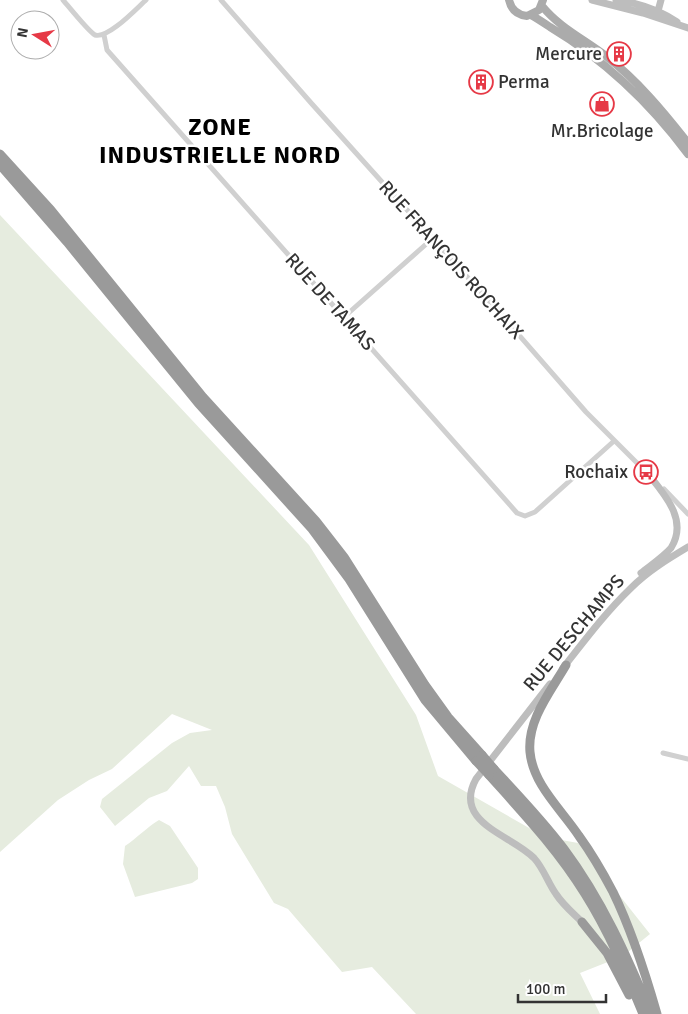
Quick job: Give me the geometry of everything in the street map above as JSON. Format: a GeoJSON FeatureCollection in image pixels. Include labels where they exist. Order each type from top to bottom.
{"type":"FeatureCollection","features":[{"type":"Feature","properties":{"kind":"highway"},"geometry":{"type":"LineString","coordinates":[[0,154],[62,224],[203,397],[320,526],[353,571],[425,685],[479,758]]}},
{"type":"Feature","properties":{"kind":"highway"},"geometry":{"type":"LineString","coordinates":[[0,165],[67,242],[192,396],[312,528],[349,579],[425,700],[492,772],[545,825],[563,847],[586,881],[618,937],[651,1014]]}},
{"type":"Feature","properties":{"kind":"highway"},"geometry":{"type":"LineString","coordinates":[[566,665],[533,725],[530,743],[532,762],[541,784],[580,837],[612,892],[635,944],[657,1014]]}},
{"type":"Feature","properties":{"kind":"highway"},"geometry":{"type":"LineString","coordinates":[[492,772],[549,843],[585,894],[614,946],[642,1014]]}},
{"type":"Feature","properties":{"kind":"highway"},"geometry":{"type":"LineString","coordinates":[[582,922],[614,964],[637,1014]]}},
{"type":"Feature","properties":{"kind":"main road"},"geometry":{"type":"LineString","coordinates":[[509,0],[516,12],[523,16],[536,13],[543,2],[552,18],[605,55],[658,104],[687,142]]}},
{"type":"Feature","properties":{"kind":"main road"},"geometry":{"type":"LineString","coordinates":[[592,0],[621,6],[687,28]]}},
{"type":"Feature","properties":{"kind":"main road"},"geometry":{"type":"LineString","coordinates":[[616,0],[647,3],[687,28]]}},
{"type":"Feature","properties":{"kind":"main road"},"geometry":{"type":"LineString","coordinates":[[658,11],[661,0]]}},
{"type":"Feature","properties":{"kind":"main road"},"geometry":{"type":"LineString","coordinates":[[621,6],[631,5],[651,11],[658,11]]}},
{"type":"Feature","properties":{"kind":"main road"},"geometry":{"type":"LineString","coordinates":[[531,15],[585,49],[642,99],[688,154]]}},
{"type":"Feature","properties":{"kind":"main road"},"geometry":{"type":"LineString","coordinates":[[642,99],[650,100],[674,130],[687,142]]}},
{"type":"Feature","properties":{"kind":"main road"},"geometry":{"type":"LineString","coordinates":[[676,138],[687,142]]}},
{"type":"Feature","properties":{"kind":"main road"},"geometry":{"type":"LineString","coordinates":[[602,619],[637,576],[671,548],[679,536],[680,523],[677,511],[649,475]]}},
{"type":"Feature","properties":{"kind":"main road","name":"RUE DESCHAMPS"},"geometry":{"type":"LineString","coordinates":[[582,922],[562,902],[534,858],[520,847],[490,830],[481,821],[474,811],[471,799],[472,788],[476,778],[496,752],[619,600],[645,575],[688,547]]}},
{"type":"Feature","properties":{"kind":"street"},"geometry":{"type":"LineString","coordinates":[[63,0],[92,32],[104,35],[146,0]]}},
{"type":"Feature","properties":{"kind":"street","name":"RUE FRANÇOIS ROCHAIX"},"geometry":{"type":"LineString","coordinates":[[222,0],[586,412],[688,514]]}},
{"type":"Feature","properties":{"kind":"street","name":"RUE DE TAMAS"},"geometry":{"type":"LineString","coordinates":[[104,35],[107,50],[517,513],[525,516],[535,512],[614,441]]}},
{"type":"Feature","properties":{"kind":"street"},"geometry":{"type":"LineString","coordinates":[[344,318],[433,238]]}},
{"type":"Feature","properties":{"kind":"street"},"geometry":{"type":"LineString","coordinates":[[663,753],[688,759]]}},
{"type":"Feature","properties":{"kind":"shaded area"},"geometry":{"type":"Polygon","coordinates":[[[0,215],[309,545],[416,715],[438,776],[545,837],[578,843],[650,934],[623,956],[580,973],[600,1014],[416,1014],[372,967],[342,972],[288,909],[274,903],[232,834],[225,807],[216,786],[201,786],[189,766],[167,791],[149,798],[115,826],[100,807],[102,799],[172,743],[190,733],[212,730],[172,714],[112,769],[89,780],[58,800],[0,852],[0,215]]]}},
{"type":"Feature","properties":{"kind":"shaded area"},"geometry":{"type":"Polygon","coordinates":[[[159,820],[170,826],[198,868],[198,879],[192,883],[135,897],[123,864],[125,846],[159,820]]]}},
{"type":"Feature","properties":{"kind":"place","name":"Mercure"},"geometry":{"type":"Point","coordinates":[619,54]}},
{"type":"Feature","properties":{"kind":"place","name":"Perma"},"geometry":{"type":"Point","coordinates":[481,82]}},
{"type":"Feature","properties":{"kind":"place","name":"Mr.Bricolage"},"geometry":{"type":"Point","coordinates":[602,104]}},
{"type":"Feature","properties":{"kind":"place","name":"Rochaix"},"geometry":{"type":"Point","coordinates":[646,472]}},
{"type":"Feature","properties":{"kind":"district","name":"ZONE INDUSTRIELLE NORD"},"geometry":{"type":"Point","coordinates":[220,141]}}]}
